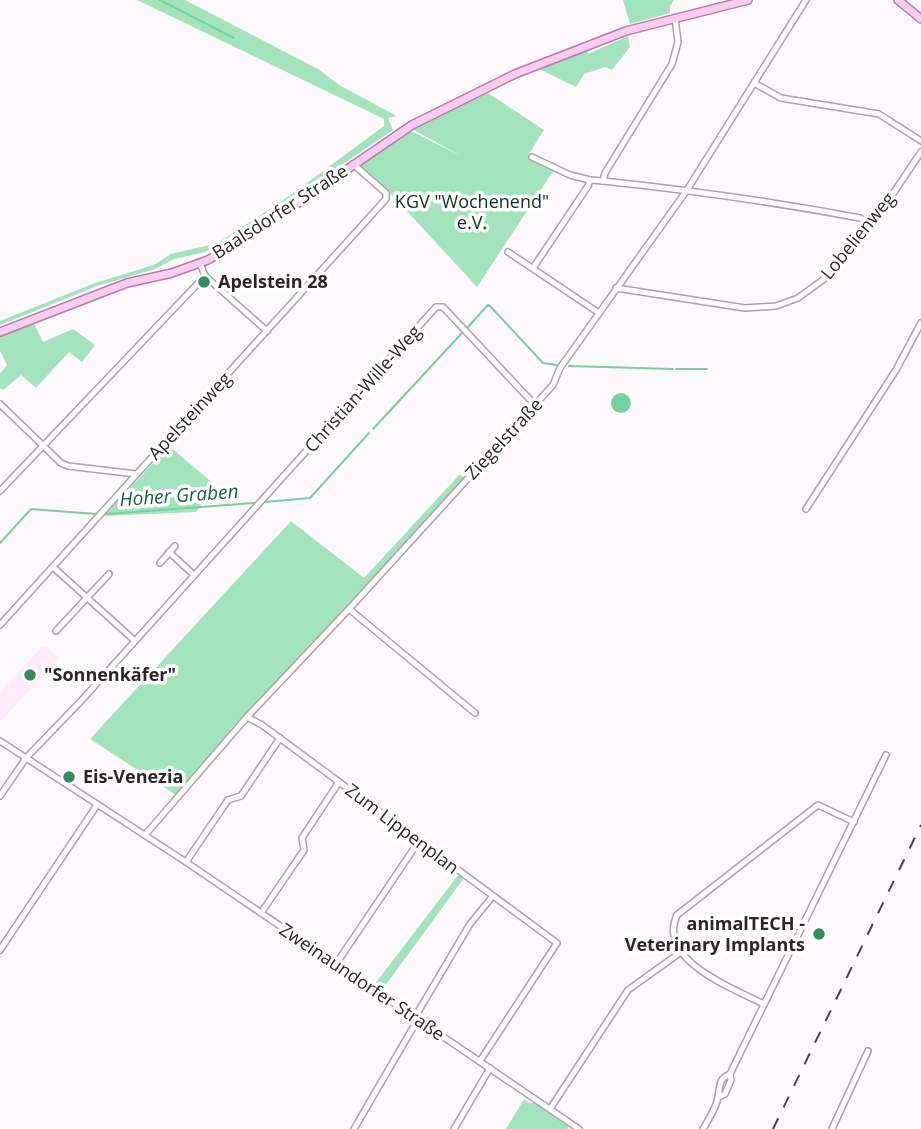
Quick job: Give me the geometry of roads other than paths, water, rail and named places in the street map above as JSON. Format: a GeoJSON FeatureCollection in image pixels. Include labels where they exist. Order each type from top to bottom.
{"type":"FeatureCollection","features":[{"type":"Feature","properties":{"kind":"main road","name":"Baalsdorfer Straße"},"geometry":{"type":"LineString","coordinates":[[0,332],[127,283],[172,273],[222,252],[412,125],[471,94],[607,38],[748,0]]}},
{"type":"Feature","properties":{"kind":"main road"},"geometry":{"type":"LineString","coordinates":[[898,0],[921,19]]}},
{"type":"Feature","properties":{"kind":"street","name":"Ziegelstraße"},"geometry":{"type":"LineString","coordinates":[[145,835],[247,717],[553,385],[560,368],[687,190],[806,0]]}},
{"type":"Feature","properties":{"kind":"street"},"geometry":{"type":"LineString","coordinates":[[603,181],[605,173],[673,64],[678,42],[675,18]]}},
{"type":"Feature","properties":{"kind":"street"},"geometry":{"type":"LineString","coordinates":[[754,83],[781,98],[879,114],[921,141]]}},
{"type":"Feature","properties":{"kind":"street","name":"Lobelienweg"},"geometry":{"type":"LineString","coordinates":[[616,288],[745,308],[776,306],[804,294],[824,280],[878,216],[921,152]]}},
{"type":"Feature","properties":{"kind":"street"},"geometry":{"type":"LineString","coordinates":[[533,157],[570,175],[590,180],[687,190],[793,206],[860,218],[870,223]]}},
{"type":"Feature","properties":{"kind":"street","name":"Apelsteinweg"},"geometry":{"type":"LineString","coordinates":[[0,625],[386,199],[386,193],[353,164]]}},
{"type":"Feature","properties":{"kind":"street"},"geometry":{"type":"LineString","coordinates":[[533,268],[590,180]]}},
{"type":"Feature","properties":{"kind":"street"},"geometry":{"type":"LineString","coordinates":[[508,252],[599,313]]}},
{"type":"Feature","properties":{"kind":"street"},"geometry":{"type":"LineString","coordinates":[[200,263],[205,276],[267,331]]}},
{"type":"Feature","properties":{"kind":"street"},"geometry":{"type":"LineString","coordinates":[[0,491],[205,276]]}},
{"type":"Feature","properties":{"kind":"street","name":"Christian-Wille-Weg"},"geometry":{"type":"LineString","coordinates":[[0,796],[26,758],[436,307],[443,307],[535,405]]}},
{"type":"Feature","properties":{"kind":"street"},"geometry":{"type":"LineString","coordinates":[[806,509],[877,400],[921,323]]}},
{"type":"Feature","properties":{"kind":"street"},"geometry":{"type":"LineString","coordinates":[[913,338],[921,343]]}},
{"type":"Feature","properties":{"kind":"street"},"geometry":{"type":"LineString","coordinates":[[0,404],[61,463],[136,474]]}},
{"type":"Feature","properties":{"kind":"street"},"geometry":{"type":"LineString","coordinates":[[160,563],[175,546]]}},
{"type":"Feature","properties":{"kind":"street"},"geometry":{"type":"LineString","coordinates":[[169,552],[194,575]]}},
{"type":"Feature","properties":{"kind":"street"},"geometry":{"type":"LineString","coordinates":[[53,567],[135,641]]}},
{"type":"Feature","properties":{"kind":"street"},"geometry":{"type":"LineString","coordinates":[[57,631],[109,574]]}},
{"type":"Feature","properties":{"kind":"street"},"geometry":{"type":"LineString","coordinates":[[349,609],[475,713]]}},
{"type":"Feature","properties":{"kind":"street","name":"Zum Lippenplan"},"geometry":{"type":"LineString","coordinates":[[247,717],[280,738],[557,943],[480,1061]]}},
{"type":"Feature","properties":{"kind":"street"},"geometry":{"type":"LineString","coordinates":[[186,862],[228,800],[241,796],[280,738]]}},
{"type":"Feature","properties":{"kind":"street","name":"Zweinaundorfer Straße"},"geometry":{"type":"LineString","coordinates":[[0,741],[186,862],[579,1129]]}},
{"type":"Feature","properties":{"kind":"street"},"geometry":{"type":"LineString","coordinates":[[703,1129],[719,1097],[717,1091],[724,1077],[730,1074],[886,755]]}},
{"type":"Feature","properties":{"kind":"street"},"geometry":{"type":"LineString","coordinates":[[261,914],[304,850],[302,838],[340,782]]}},
{"type":"Feature","properties":{"kind":"street"},"geometry":{"type":"LineString","coordinates":[[0,950],[97,805]]}},
{"type":"Feature","properties":{"kind":"street"},"geometry":{"type":"LineString","coordinates":[[764,1004],[702,972],[681,952],[672,933],[677,915],[818,805],[854,822]]}},
{"type":"Feature","properties":{"kind":"street"},"geometry":{"type":"LineString","coordinates":[[336,964],[419,841]]}},
{"type":"Feature","properties":{"kind":"street"},"geometry":{"type":"LineString","coordinates":[[354,1129],[470,924],[492,897]]}},
{"type":"Feature","properties":{"kind":"street"},"geometry":{"type":"LineString","coordinates":[[550,1109],[628,990],[681,952]]}},
{"type":"Feature","properties":{"kind":"street"},"geometry":{"type":"LineString","coordinates":[[831,1129],[868,1051]]}},
{"type":"Feature","properties":{"kind":"street"},"geometry":{"type":"LineString","coordinates":[[454,1129],[490,1068]]}},
{"type":"Feature","properties":{"kind":"waterway"},"geometry":{"type":"LineString","coordinates":[[160,0],[234,38]]}},
{"type":"Feature","properties":{"kind":"waterway","name":"Hoher Graben"},"geometry":{"type":"LineString","coordinates":[[467,328],[488,305],[543,363],[557,365]]}},
{"type":"Feature","properties":{"kind":"waterway","name":"Hoher Graben"},"geometry":{"type":"LineString","coordinates":[[373,429],[462,333]]}},
{"type":"Feature","properties":{"kind":"waterway","name":"Hoher Graben"},"geometry":{"type":"LineString","coordinates":[[569,366],[673,369]]}},
{"type":"Feature","properties":{"kind":"waterway","name":"Hoher Graben"},"geometry":{"type":"LineString","coordinates":[[676,369],[707,369]]}},
{"type":"Feature","properties":{"kind":"waterway","name":"Hoher Graben"},"geometry":{"type":"LineString","coordinates":[[265,502],[310,498],[369,433]]}},
{"type":"Feature","properties":{"kind":"waterway","name":"Hoher Graben"},"geometry":{"type":"LineString","coordinates":[[107,514],[254,503]]}},
{"type":"Feature","properties":{"kind":"waterway","name":"Hoher Graben"},"geometry":{"type":"LineString","coordinates":[[0,543],[31,509],[96,514]]}},
{"type":"Feature","properties":{"kind":"railway"},"geometry":{"type":"LineString","coordinates":[[773,1129],[921,825]]}},
{"type":"Feature","properties":{"kind":"place","name":"Apelstein 28"},"geometry":{"type":"Point","coordinates":[204,282]}},
{"type":"Feature","properties":{"kind":"place","name":"\"Sonnenkäfer\""},"geometry":{"type":"Point","coordinates":[30,675]}},
{"type":"Feature","properties":{"kind":"place","name":"Eis-Venezia"},"geometry":{"type":"Point","coordinates":[69,777]}},
{"type":"Feature","properties":{"kind":"place","name":"animalTECH - Veterinary Implants"},"geometry":{"type":"Point","coordinates":[819,934]}},
{"type":"Feature","properties":{"kind":"park label","name":"KGV \"Wochenend\" e.V."},"geometry":{"type":"Point","coordinates":[472,212]}}]}
